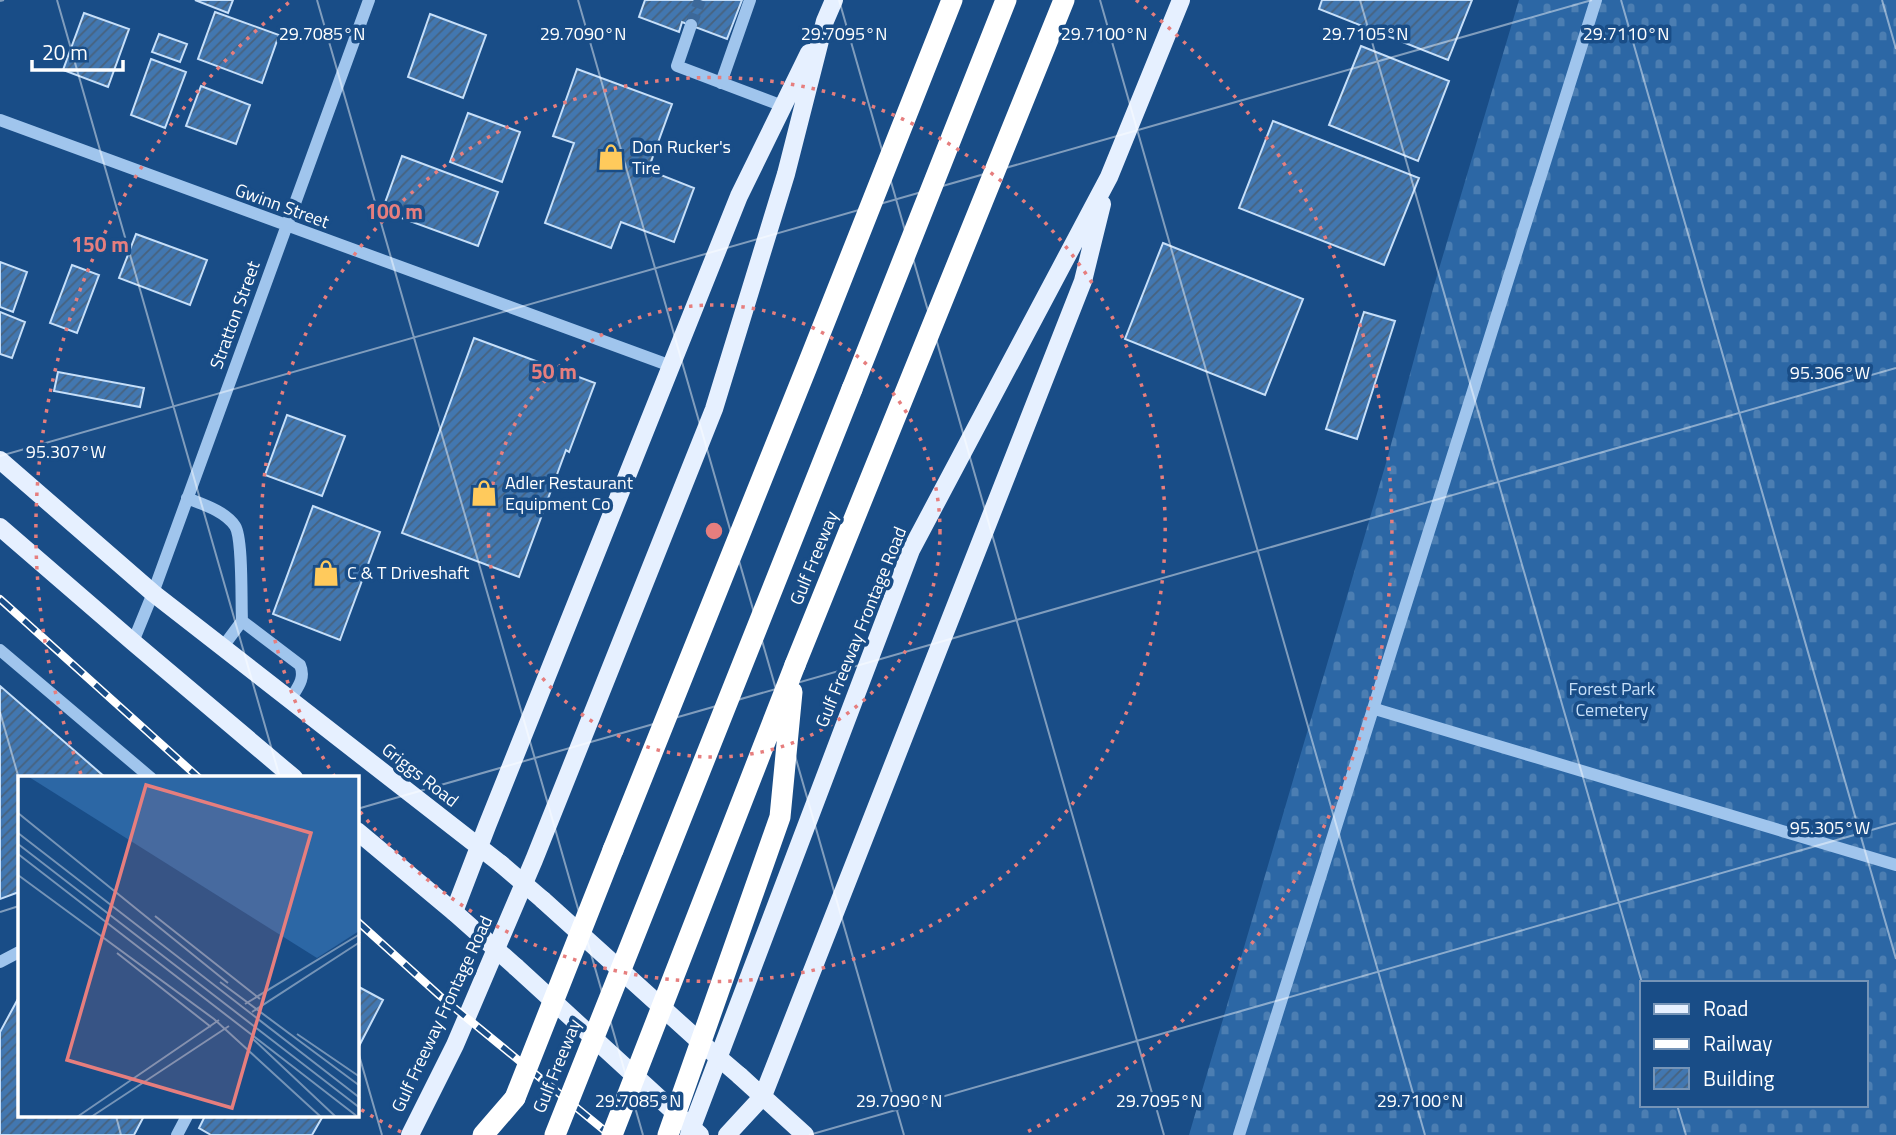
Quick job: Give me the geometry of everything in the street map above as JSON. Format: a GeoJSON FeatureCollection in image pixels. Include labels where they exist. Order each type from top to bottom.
{"type":"FeatureCollection","features":[{"type":"Feature","properties":{"kind":"highway","name":"Gulf Freeway"},"geometry":{"type":"LineString","coordinates":[[501,1135],[952,0]]}},
{"type":"Feature","properties":{"kind":"highway","name":"Gulf Freeway"},"geometry":{"type":"LineString","coordinates":[[555,1135],[1006,0]]}},
{"type":"Feature","properties":{"kind":"highway","name":"Gulf Freeway"},"geometry":{"type":"LineString","coordinates":[[612,1135],[795,665],[1065,0]]}},
{"type":"Feature","properties":{"kind":"highway"},"geometry":{"type":"LineString","coordinates":[[668,1135],[780,817],[795,665]]}},
{"type":"Feature","properties":{"kind":"highway"},"geometry":{"type":"LineString","coordinates":[[483,1135],[515,1098]]}},
{"type":"Feature","properties":{"kind":"main road","name":"Gulf Freeway Frontage Road"},"geometry":{"type":"LineString","coordinates":[[410,1135],[455,1045],[534,860],[714,409],[786,174],[825,21],[834,0]]}},
{"type":"Feature","properties":{"kind":"main road","name":"Gulf Freeway Frontage Road"},"geometry":{"type":"LineString","coordinates":[[689,1135],[911,550],[1109,177],[1181,0]]}},
{"type":"Feature","properties":{"kind":"main road"},"geometry":{"type":"LineString","coordinates":[[454,912],[738,196],[825,21]]}},
{"type":"Feature","properties":{"kind":"main road"},"geometry":{"type":"LineString","coordinates":[[727,1135],[763,1096],[1083,281],[1109,177]]}},
{"type":"Feature","properties":{"kind":"main road","name":"Griggs Road"},"geometry":{"type":"LineString","coordinates":[[0,460],[153,593],[544,900],[804,1135]]}},
{"type":"Feature","properties":{"kind":"main road"},"geometry":{"type":"LineString","coordinates":[[0,527],[292,776]]}},
{"type":"Feature","properties":{"kind":"main road"},"geometry":{"type":"LineString","coordinates":[[359,833],[454,912],[700,1135]]}},
{"type":"Feature","properties":{"kind":"street","name":"Stratton Street"},"geometry":{"type":"LineString","coordinates":[[133,642],[369,0]]}},
{"type":"Feature","properties":{"kind":"street"},"geometry":{"type":"LineString","coordinates":[[721,83],[750,0]]}},
{"type":"Feature","properties":{"kind":"street"},"geometry":{"type":"LineString","coordinates":[[1240,1135],[1596,0]]}},
{"type":"Feature","properties":{"kind":"street"},"geometry":{"type":"LineString","coordinates":[[691,25],[677,66],[783,106]]}},
{"type":"Feature","properties":{"kind":"street","name":"Gwinn Street"},"geometry":{"type":"LineString","coordinates":[[0,120],[671,366]]}},
{"type":"Feature","properties":{"kind":"street"},"geometry":{"type":"LineString","coordinates":[[187,498],[211,508],[235,526],[239,541],[242,621],[222,648]]}},
{"type":"Feature","properties":{"kind":"street"},"geometry":{"type":"LineString","coordinates":[[242,621],[300,665],[303,679],[290,700]]}},
{"type":"Feature","properties":{"kind":"street"},"geometry":{"type":"LineString","coordinates":[[0,650],[149,776]]}},
{"type":"Feature","properties":{"kind":"street"},"geometry":{"type":"LineString","coordinates":[[1375,709],[1896,865]]}},
{"type":"Feature","properties":{"kind":"street"},"geometry":{"type":"LineString","coordinates":[[0,962],[18,953]]}},
{"type":"Feature","properties":{"kind":"street"},"geometry":{"type":"LineString","coordinates":[[177,1135],[186,1118]]}},
{"type":"Feature","properties":{"kind":"green space","name":"Forest Park Cemetery"},"geometry":{"type":"Polygon","coordinates":[[[1519,0],[1896,0],[1896,1135],[1189,1135],[1386,463],[1433,289],[1519,0]]]}},
{"type":"Feature","properties":{"kind":"building"},"geometry":{"type":"Polygon","coordinates":[[[195,0],[233,0],[228,13],[195,0]]]}},
{"type":"Feature","properties":{"kind":"building"},"geometry":{"type":"Polygon","coordinates":[[[645,0],[742,0],[727,39],[682,22],[679,32],[639,17],[645,0]]]}},
{"type":"Feature","properties":{"kind":"building"},"geometry":{"type":"Polygon","coordinates":[[[1322,0],[1472,0],[1448,60],[1319,9],[1322,0]]]}},
{"type":"Feature","properties":{"kind":"building"},"geometry":{"type":"Polygon","coordinates":[[[215,12],[279,35],[262,83],[198,59],[215,12]]]}},
{"type":"Feature","properties":{"kind":"building"},"geometry":{"type":"Polygon","coordinates":[[[84,13],[129,29],[108,87],[63,70],[84,13]]]}},
{"type":"Feature","properties":{"kind":"building"},"geometry":{"type":"Polygon","coordinates":[[[430,14],[486,35],[463,98],[408,77],[430,14]]]}},
{"type":"Feature","properties":{"kind":"building"},"geometry":{"type":"Polygon","coordinates":[[[159,34],[187,44],[180,62],[152,52],[159,34]]]}},
{"type":"Feature","properties":{"kind":"building"},"geometry":{"type":"Polygon","coordinates":[[[1361,46],[1449,81],[1418,161],[1329,125],[1361,46]]]}},
{"type":"Feature","properties":{"kind":"building"},"geometry":{"type":"Polygon","coordinates":[[[151,59],[186,72],[165,128],[131,115],[151,59]]]}},
{"type":"Feature","properties":{"kind":"building","name":"Don Rucker's Tire"},"geometry":{"type":"Polygon","coordinates":[[[577,69],[672,104],[648,170],[694,188],[674,242],[621,222],[611,248],[545,223],[574,143],[553,136],[577,69]]]}},
{"type":"Feature","properties":{"kind":"building"},"geometry":{"type":"Polygon","coordinates":[[[201,86],[250,105],[236,144],[186,126],[201,86]]]}},
{"type":"Feature","properties":{"kind":"building"},"geometry":{"type":"Polygon","coordinates":[[[468,113],[520,132],[502,182],[450,162],[468,113]]]}},
{"type":"Feature","properties":{"kind":"building"},"geometry":{"type":"Polygon","coordinates":[[[1273,121],[1419,178],[1384,265],[1239,208],[1273,121]]]}},
{"type":"Feature","properties":{"kind":"building"},"geometry":{"type":"Polygon","coordinates":[[[402,156],[498,192],[478,246],[382,211],[402,156]]]}},
{"type":"Feature","properties":{"kind":"building"},"geometry":{"type":"Polygon","coordinates":[[[136,234],[207,260],[190,305],[119,278],[136,234]]]}},
{"type":"Feature","properties":{"kind":"building"},"geometry":{"type":"Polygon","coordinates":[[[1163,243],[1303,299],[1265,395],[1125,339],[1163,243]]]}},
{"type":"Feature","properties":{"kind":"building"},"geometry":{"type":"Polygon","coordinates":[[[0,262],[27,272],[13,312],[0,307],[0,262]]]}},
{"type":"Feature","properties":{"kind":"building"},"geometry":{"type":"Polygon","coordinates":[[[72,265],[99,275],[77,333],[50,323],[72,265]]]}},
{"type":"Feature","properties":{"kind":"building"},"geometry":{"type":"Polygon","coordinates":[[[0,312],[25,322],[12,358],[0,354],[0,312]]]}},
{"type":"Feature","properties":{"kind":"building"},"geometry":{"type":"Polygon","coordinates":[[[1364,312],[1395,321],[1357,439],[1326,429],[1364,312]]]}},
{"type":"Feature","properties":{"kind":"building","name":"Adler Restaurant Equipment Co"},"geometry":{"type":"Polygon","coordinates":[[[474,338],[595,383],[569,452],[566,450],[519,577],[402,533],[474,338]]]}},
{"type":"Feature","properties":{"kind":"building"},"geometry":{"type":"Polygon","coordinates":[[[58,372],[144,388],[140,407],[54,391],[58,372]]]}},
{"type":"Feature","properties":{"kind":"building"},"geometry":{"type":"Polygon","coordinates":[[[287,415],[345,436],[322,496],[265,475],[287,415]]]}},
{"type":"Feature","properties":{"kind":"building","name":"C & T Driveshaft"},"geometry":{"type":"Polygon","coordinates":[[[313,506],[380,532],[340,640],[273,614],[313,506]]]}},
{"type":"Feature","properties":{"kind":"building"},"geometry":{"type":"Polygon","coordinates":[[[0,686],[104,776],[18,776],[18,892],[0,899],[0,686]]]}},
{"type":"Feature","properties":{"kind":"building"},"geometry":{"type":"Polygon","coordinates":[[[359,987],[383,1000],[359,1046],[359,987]]]}},
{"type":"Feature","properties":{"kind":"building"},"geometry":{"type":"Polygon","coordinates":[[[18,999],[18,1118],[143,1118],[134,1135],[0,1135],[0,1032],[18,999]]]}},
{"type":"Feature","properties":{"kind":"building"},"geometry":{"type":"Polygon","coordinates":[[[204,1118],[322,1118],[312,1135],[211,1135],[199,1128],[204,1118]]]}},
{"type":"Feature","properties":{"kind":"tunnel"},"geometry":{"type":"LineString","coordinates":[[691,25],[700,0]]}},
{"type":"Feature","properties":{"kind":"railway"},"geometry":{"type":"LineString","coordinates":[[0,599],[197,776]]}},
{"type":"Feature","properties":{"kind":"railway"},"geometry":{"type":"LineString","coordinates":[[359,923],[440,996],[610,1135]]}},
{"type":"Feature","properties":{"kind":"place","name":"Don Rucker's Tire"},"geometry":{"type":"Point","coordinates":[611,157]}},
{"type":"Feature","properties":{"kind":"place","name":"Adler Restaurant Equipment Co"},"geometry":{"type":"Point","coordinates":[484,493]}},
{"type":"Feature","properties":{"kind":"place","name":"C & T Driveshaft"},"geometry":{"type":"Point","coordinates":[326,573]}}]}
